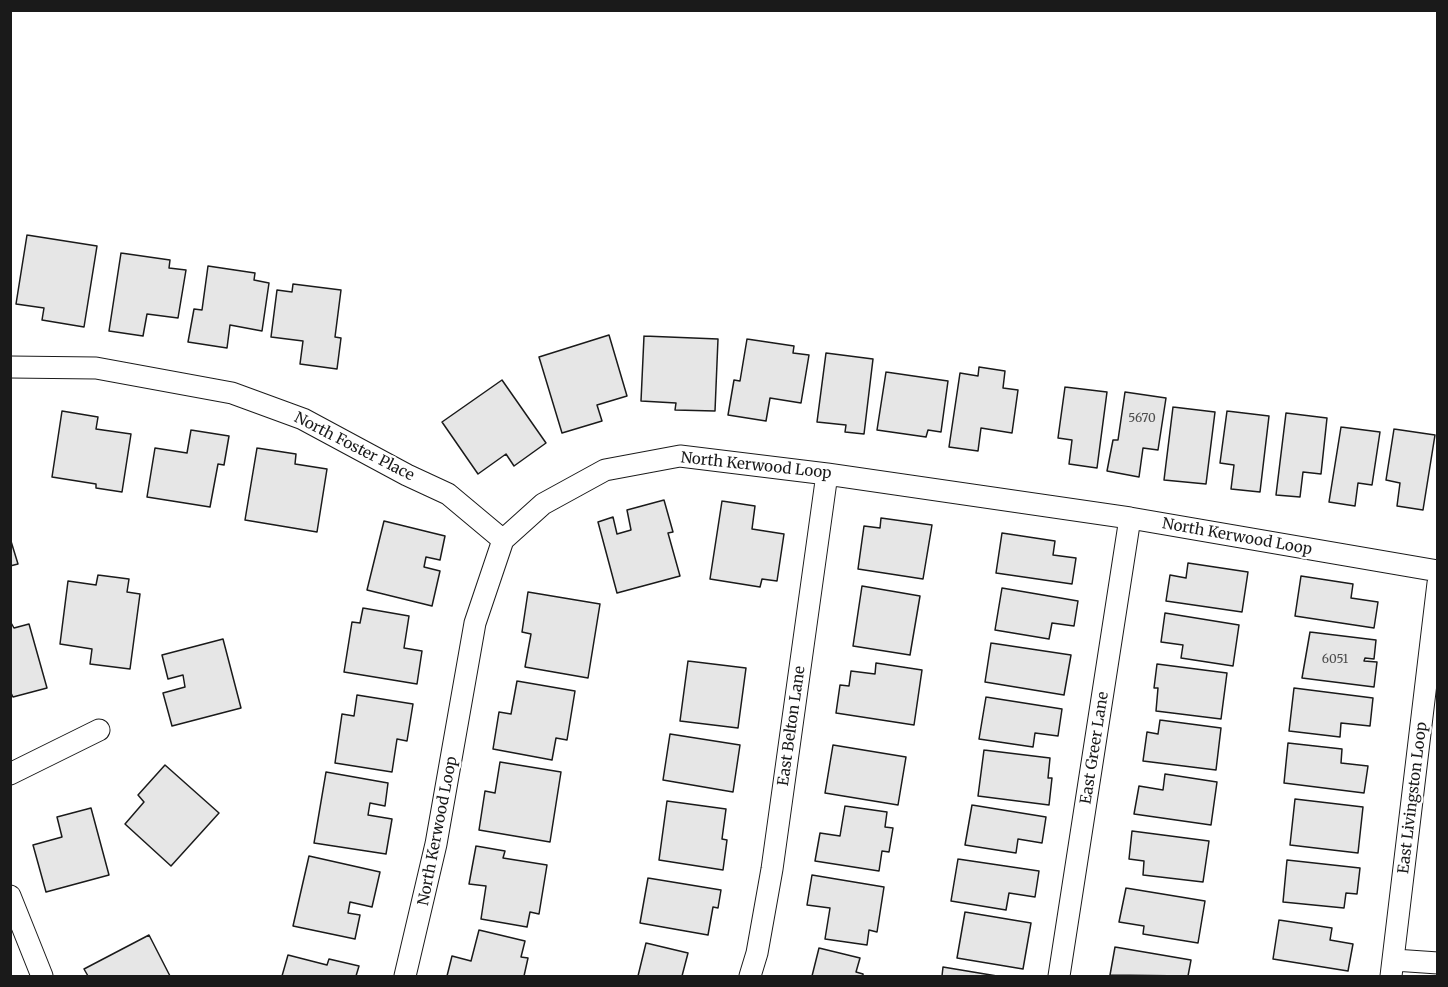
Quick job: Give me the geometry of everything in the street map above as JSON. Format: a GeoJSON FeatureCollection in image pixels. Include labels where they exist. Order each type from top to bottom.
{"type":"FeatureCollection","features":[{"type":"Feature","properties":{"kind":"street","name":"North Foster Place"},"geometry":{"type":"LineString","coordinates":[[10,368],[96,368],[232,393],[303,419],[407,476],[448,494],[503,540]]}},
{"type":"Feature","properties":{"kind":"street","name":"North Kerwood Loop"},"geometry":{"type":"LineString","coordinates":[[405,976],[438,833],[475,623],[503,540],[543,504],[604,470],[680,456],[827,474],[1130,519],[1437,571]]}},
{"type":"Feature","properties":{"kind":"street","name":"East Belton Lane"},"geometry":{"type":"LineString","coordinates":[[750,976],[757,952],[772,869],[827,474]]}},
{"type":"Feature","properties":{"kind":"street","name":"East Greer Lane"},"geometry":{"type":"LineString","coordinates":[[1059,976],[1130,519]]}},
{"type":"Feature","properties":{"kind":"street","name":"East Livingston Loop"},"geometry":{"type":"LineString","coordinates":[[1392,968],[1437,583]]}},
{"type":"Feature","properties":{"kind":"street"},"geometry":{"type":"LineString","coordinates":[[10,774],[99,730]]}},
{"type":"Feature","properties":{"kind":"street"},"geometry":{"type":"LineString","coordinates":[[10,896],[42,976]]}},
{"type":"Feature","properties":{"kind":"street"},"geometry":{"type":"LineString","coordinates":[[1392,968],[1437,963]]}},
{"type":"Feature","properties":{"kind":"building"},"geometry":{"type":"Polygon","coordinates":[[[27,235],[97,246],[84,327],[42,320],[44,308],[16,304],[27,235]]]}},
{"type":"Feature","properties":{"kind":"building"},"geometry":{"type":"Polygon","coordinates":[[[121,253],[170,260],[169,268],[186,270],[178,318],[147,314],[143,336],[109,331],[121,253]]]}},
{"type":"Feature","properties":{"kind":"building"},"geometry":{"type":"Polygon","coordinates":[[[208,266],[255,273],[254,280],[269,283],[262,331],[230,325],[227,348],[188,342],[194,309],[202,310],[208,266]]]}},
{"type":"Feature","properties":{"kind":"building"},"geometry":{"type":"Polygon","coordinates":[[[293,284],[341,290],[335,337],[341,338],[337,369],[300,364],[303,341],[271,337],[277,290],[292,292],[293,284]]]}},
{"type":"Feature","properties":{"kind":"building"},"geometry":{"type":"Polygon","coordinates":[[[609,335],[627,396],[597,405],[602,421],[562,433],[539,357],[609,335]]]}},
{"type":"Feature","properties":{"kind":"building"},"geometry":{"type":"Polygon","coordinates":[[[644,336],[718,339],[715,411],[675,410],[676,403],[641,401],[644,336]]]}},
{"type":"Feature","properties":{"kind":"building"},"geometry":{"type":"Polygon","coordinates":[[[747,339],[794,346],[793,353],[809,355],[801,403],[770,398],[766,421],[728,415],[734,380],[740,381],[747,339]]]}},
{"type":"Feature","properties":{"kind":"building"},"geometry":{"type":"Polygon","coordinates":[[[826,353],[873,359],[864,434],[845,432],[846,425],[817,422],[826,353]]]}},
{"type":"Feature","properties":{"kind":"building"},"geometry":{"type":"Polygon","coordinates":[[[979,367],[1005,371],[1003,388],[1018,390],[1012,433],[981,428],[978,451],[949,447],[960,373],[978,376],[979,367]]]}},
{"type":"Feature","properties":{"kind":"building"},"geometry":{"type":"Polygon","coordinates":[[[886,372],[948,381],[941,432],[928,430],[926,437],[877,430],[886,372]]]}},
{"type":"Feature","properties":{"kind":"building"},"geometry":{"type":"Polygon","coordinates":[[[502,380],[546,443],[514,466],[506,454],[478,474],[442,422],[502,380]]]}},
{"type":"Feature","properties":{"kind":"building"},"geometry":{"type":"Polygon","coordinates":[[[1065,387],[1107,392],[1097,468],[1069,464],[1072,440],[1058,438],[1065,387]]]}},
{"type":"Feature","properties":{"kind":"building"},"geometry":{"type":"Polygon","coordinates":[[[1125,392],[1166,398],[1158,450],[1143,448],[1139,477],[1107,471],[1113,440],[1118,440],[1125,392]]]}},
{"type":"Feature","properties":{"kind":"building"},"geometry":{"type":"Polygon","coordinates":[[[1173,407],[1215,412],[1206,484],[1164,480],[1173,407]]]}},
{"type":"Feature","properties":{"kind":"building"},"geometry":{"type":"Polygon","coordinates":[[[62,411],[98,417],[96,429],[131,434],[122,492],[96,488],[96,484],[52,477],[62,411]]]}},
{"type":"Feature","properties":{"kind":"building"},"geometry":{"type":"Polygon","coordinates":[[[1227,411],[1269,416],[1260,492],[1231,489],[1234,465],[1220,463],[1227,411]]]}},
{"type":"Feature","properties":{"kind":"building"},"geometry":{"type":"Polygon","coordinates":[[[1286,413],[1327,418],[1321,474],[1303,472],[1300,497],[1276,495],[1286,413]]]}},
{"type":"Feature","properties":{"kind":"building"},"geometry":{"type":"Polygon","coordinates":[[[1341,427],[1380,432],[1372,485],[1358,483],[1355,506],[1329,502],[1341,427]]]}},
{"type":"Feature","properties":{"kind":"building"},"geometry":{"type":"Polygon","coordinates":[[[1394,429],[1435,435],[1423,510],[1397,506],[1400,483],[1386,480],[1394,429]]]}},
{"type":"Feature","properties":{"kind":"building"},"geometry":{"type":"Polygon","coordinates":[[[191,430],[229,436],[224,465],[218,464],[210,507],[147,497],[155,448],[187,453],[191,430]]]}},
{"type":"Feature","properties":{"kind":"building"},"geometry":{"type":"Polygon","coordinates":[[[257,448],[296,454],[295,464],[327,469],[317,532],[245,520],[257,448]]]}},
{"type":"Feature","properties":{"kind":"building"},"geometry":{"type":"Polygon","coordinates":[[[664,500],[673,532],[668,533],[680,576],[617,593],[598,522],[613,517],[617,534],[631,530],[627,510],[664,500]]]}},
{"type":"Feature","properties":{"kind":"building"},"geometry":{"type":"Polygon","coordinates":[[[722,501],[755,506],[752,529],[784,534],[777,581],[762,579],[760,587],[710,579],[722,501]]]}},
{"type":"Feature","properties":{"kind":"building"},"geometry":{"type":"Polygon","coordinates":[[[881,518],[932,525],[923,579],[858,569],[864,526],[880,528],[881,518]]]}},
{"type":"Feature","properties":{"kind":"building"},"geometry":{"type":"Polygon","coordinates":[[[384,521],[445,536],[440,560],[426,557],[424,567],[440,571],[432,606],[367,590],[384,521]]]}},
{"type":"Feature","properties":{"kind":"building"},"geometry":{"type":"Polygon","coordinates":[[[1002,533],[1055,541],[1053,555],[1076,558],[1072,584],[996,573],[1002,533]]]}},
{"type":"Feature","properties":{"kind":"building"},"geometry":{"type":"Polygon","coordinates":[[[10,538],[18,564],[10,566],[10,538]]]}},
{"type":"Feature","properties":{"kind":"building"},"geometry":{"type":"Polygon","coordinates":[[[1188,563],[1248,572],[1242,612],[1166,601],[1170,575],[1186,578],[1188,563]]]}},
{"type":"Feature","properties":{"kind":"building"},"geometry":{"type":"Polygon","coordinates":[[[98,575],[129,579],[127,592],[140,594],[130,669],[90,664],[92,649],[60,644],[68,581],[96,585],[98,575]]]}},
{"type":"Feature","properties":{"kind":"building"},"geometry":{"type":"Polygon","coordinates":[[[1301,576],[1353,584],[1351,598],[1378,602],[1374,628],[1295,616],[1301,576]]]}},
{"type":"Feature","properties":{"kind":"building"},"geometry":{"type":"Polygon","coordinates":[[[862,586],[920,596],[910,655],[853,646],[862,586]]]}},
{"type":"Feature","properties":{"kind":"building"},"geometry":{"type":"Polygon","coordinates":[[[1002,588],[1078,601],[1074,626],[1052,623],[1049,639],[995,630],[1002,588]]]}},
{"type":"Feature","properties":{"kind":"building"},"geometry":{"type":"Polygon","coordinates":[[[528,592],[600,604],[588,678],[525,667],[531,634],[522,632],[528,592]]]}},
{"type":"Feature","properties":{"kind":"building"},"geometry":{"type":"Polygon","coordinates":[[[363,608],[409,616],[404,648],[422,651],[417,684],[344,672],[352,622],[360,623],[363,608]]]}},
{"type":"Feature","properties":{"kind":"building"},"geometry":{"type":"Polygon","coordinates":[[[1165,613],[1239,625],[1233,666],[1181,658],[1183,645],[1161,642],[1165,613]]]}},
{"type":"Feature","properties":{"kind":"building"},"geometry":{"type":"Polygon","coordinates":[[[10,621],[14,628],[29,624],[47,688],[13,697],[10,691],[10,621]]]}},
{"type":"Feature","properties":{"kind":"building"},"geometry":{"type":"Polygon","coordinates":[[[1310,632],[1376,640],[1374,659],[1365,658],[1364,661],[1377,662],[1374,687],[1302,678],[1310,632]]]}},
{"type":"Feature","properties":{"kind":"building"},"geometry":{"type":"Polygon","coordinates":[[[223,639],[241,708],[172,726],[163,693],[185,687],[183,675],[168,679],[162,655],[223,639]]]}},
{"type":"Feature","properties":{"kind":"building"},"geometry":{"type":"Polygon","coordinates":[[[991,643],[1071,655],[1064,695],[985,682],[991,643]]]}},
{"type":"Feature","properties":{"kind":"building"},"geometry":{"type":"Polygon","coordinates":[[[688,661],[746,668],[738,728],[680,721],[688,661]]]}},
{"type":"Feature","properties":{"kind":"building"},"geometry":{"type":"Polygon","coordinates":[[[876,663],[922,670],[914,725],[836,713],[840,685],[849,686],[851,671],[875,674],[876,663]]]}},
{"type":"Feature","properties":{"kind":"building"},"geometry":{"type":"Polygon","coordinates":[[[1157,664],[1227,673],[1221,719],[1156,711],[1158,688],[1154,688],[1157,664]]]}},
{"type":"Feature","properties":{"kind":"building"},"geometry":{"type":"Polygon","coordinates":[[[517,681],[575,691],[567,740],[556,738],[552,760],[493,749],[499,712],[511,714],[517,681]]]}},
{"type":"Feature","properties":{"kind":"building"},"geometry":{"type":"Polygon","coordinates":[[[1294,688],[1373,698],[1370,726],[1341,723],[1340,737],[1289,731],[1294,688]]]}},
{"type":"Feature","properties":{"kind":"building"},"geometry":{"type":"Polygon","coordinates":[[[357,695],[413,704],[407,741],[397,739],[392,772],[335,763],[342,714],[354,716],[357,695]]]}},
{"type":"Feature","properties":{"kind":"building"},"geometry":{"type":"Polygon","coordinates":[[[986,697],[1062,709],[1058,736],[1035,733],[1033,747],[979,739],[986,697]]]}},
{"type":"Feature","properties":{"kind":"building"},"geometry":{"type":"Polygon","coordinates":[[[1160,720],[1221,728],[1216,770],[1143,761],[1147,732],[1158,734],[1160,720]]]}},
{"type":"Feature","properties":{"kind":"building"},"geometry":{"type":"Polygon","coordinates":[[[670,734],[740,745],[733,792],[663,780],[670,734]]]}},
{"type":"Feature","properties":{"kind":"building"},"geometry":{"type":"Polygon","coordinates":[[[1288,743],[1342,749],[1341,763],[1368,766],[1364,793],[1284,783],[1288,743]]]}},
{"type":"Feature","properties":{"kind":"building"},"geometry":{"type":"Polygon","coordinates":[[[833,745],[906,757],[898,805],[825,793],[833,745]]]}},
{"type":"Feature","properties":{"kind":"building"},"geometry":{"type":"Polygon","coordinates":[[[984,750],[1050,758],[1048,778],[1052,778],[1049,805],[978,796],[984,750]]]}},
{"type":"Feature","properties":{"kind":"building"},"geometry":{"type":"Polygon","coordinates":[[[500,762],[561,772],[550,842],[479,830],[485,791],[495,793],[500,762]]]}},
{"type":"Feature","properties":{"kind":"building"},"geometry":{"type":"Polygon","coordinates":[[[165,765],[219,813],[171,866],[125,824],[144,802],[138,795],[165,765]]]}},
{"type":"Feature","properties":{"kind":"building"},"geometry":{"type":"Polygon","coordinates":[[[326,772],[388,783],[385,806],[370,803],[368,815],[392,819],[386,854],[314,843],[326,772]]]}},
{"type":"Feature","properties":{"kind":"building"},"geometry":{"type":"Polygon","coordinates":[[[1165,774],[1217,782],[1211,825],[1134,814],[1139,786],[1163,790],[1165,774]]]}},
{"type":"Feature","properties":{"kind":"building"},"geometry":{"type":"Polygon","coordinates":[[[1295,799],[1363,807],[1358,853],[1290,845],[1295,799]]]}},
{"type":"Feature","properties":{"kind":"building"},"geometry":{"type":"Polygon","coordinates":[[[667,801],[726,809],[722,839],[727,840],[723,870],[659,860],[667,801]]]}},
{"type":"Feature","properties":{"kind":"building"},"geometry":{"type":"Polygon","coordinates":[[[972,805],[1046,817],[1042,843],[1018,839],[1016,853],[965,845],[972,805]]]}},
{"type":"Feature","properties":{"kind":"building"},"geometry":{"type":"Polygon","coordinates":[[[845,806],[887,812],[885,827],[893,828],[889,852],[882,851],[879,871],[815,861],[820,833],[840,836],[845,806]]]}},
{"type":"Feature","properties":{"kind":"building"},"geometry":{"type":"Polygon","coordinates":[[[91,808],[109,875],[46,892],[33,845],[62,837],[57,817],[91,808]]]}},
{"type":"Feature","properties":{"kind":"building"},"geometry":{"type":"Polygon","coordinates":[[[1132,831],[1209,841],[1203,882],[1143,875],[1144,861],[1129,859],[1132,831]]]}},
{"type":"Feature","properties":{"kind":"building"},"geometry":{"type":"Polygon","coordinates":[[[476,846],[505,851],[503,858],[547,865],[539,914],[530,912],[527,927],[481,919],[486,886],[469,884],[476,846]]]}},
{"type":"Feature","properties":{"kind":"building"},"geometry":{"type":"Polygon","coordinates":[[[309,856],[380,872],[372,907],[350,902],[348,913],[360,915],[355,939],[293,926],[309,856]]]}},
{"type":"Feature","properties":{"kind":"building"},"geometry":{"type":"Polygon","coordinates":[[[958,859],[1039,871],[1035,897],[1009,893],[1006,910],[951,901],[958,859]]]}},
{"type":"Feature","properties":{"kind":"building"},"geometry":{"type":"Polygon","coordinates":[[[1287,860],[1360,868],[1357,894],[1346,893],[1344,908],[1283,902],[1287,860]]]}},
{"type":"Feature","properties":{"kind":"building"},"geometry":{"type":"Polygon","coordinates":[[[812,875],[884,887],[877,932],[869,930],[867,945],[825,939],[830,908],[807,905],[812,875]]]}},
{"type":"Feature","properties":{"kind":"building"},"geometry":{"type":"Polygon","coordinates":[[[648,878],[721,890],[718,908],[713,907],[708,935],[640,923],[648,878]]]}},
{"type":"Feature","properties":{"kind":"building"},"geometry":{"type":"Polygon","coordinates":[[[1126,888],[1205,901],[1198,943],[1143,934],[1144,926],[1119,922],[1126,888]]]}},
{"type":"Feature","properties":{"kind":"building"},"geometry":{"type":"Polygon","coordinates":[[[965,912],[1031,923],[1023,969],[957,958],[965,912]]]}},
{"type":"Feature","properties":{"kind":"building"},"geometry":{"type":"Polygon","coordinates":[[[1279,920],[1332,928],[1330,940],[1353,944],[1348,971],[1273,959],[1279,920]]]}},
{"type":"Feature","properties":{"kind":"building"},"geometry":{"type":"Polygon","coordinates":[[[479,930],[525,941],[521,957],[528,958],[524,976],[447,976],[452,956],[471,961],[479,930]]]}},
{"type":"Feature","properties":{"kind":"building"},"geometry":{"type":"Polygon","coordinates":[[[149,935],[170,976],[88,976],[84,969],[149,935]]]}},
{"type":"Feature","properties":{"kind":"building"},"geometry":{"type":"Polygon","coordinates":[[[646,943],[688,953],[682,976],[638,976],[646,943]]]}},
{"type":"Feature","properties":{"kind":"building"},"geometry":{"type":"Polygon","coordinates":[[[1115,947],[1191,960],[1188,976],[1110,975],[1115,947]]]}},
{"type":"Feature","properties":{"kind":"building"},"geometry":{"type":"Polygon","coordinates":[[[819,948],[860,958],[856,972],[863,976],[812,976],[819,948]]]}},
{"type":"Feature","properties":{"kind":"building"},"geometry":{"type":"Polygon","coordinates":[[[288,955],[327,965],[329,959],[359,966],[356,976],[282,976],[288,955]]]}},
{"type":"Feature","properties":{"kind":"building"},"geometry":{"type":"Polygon","coordinates":[[[943,967],[997,976],[942,976],[943,967]]]}}]}
